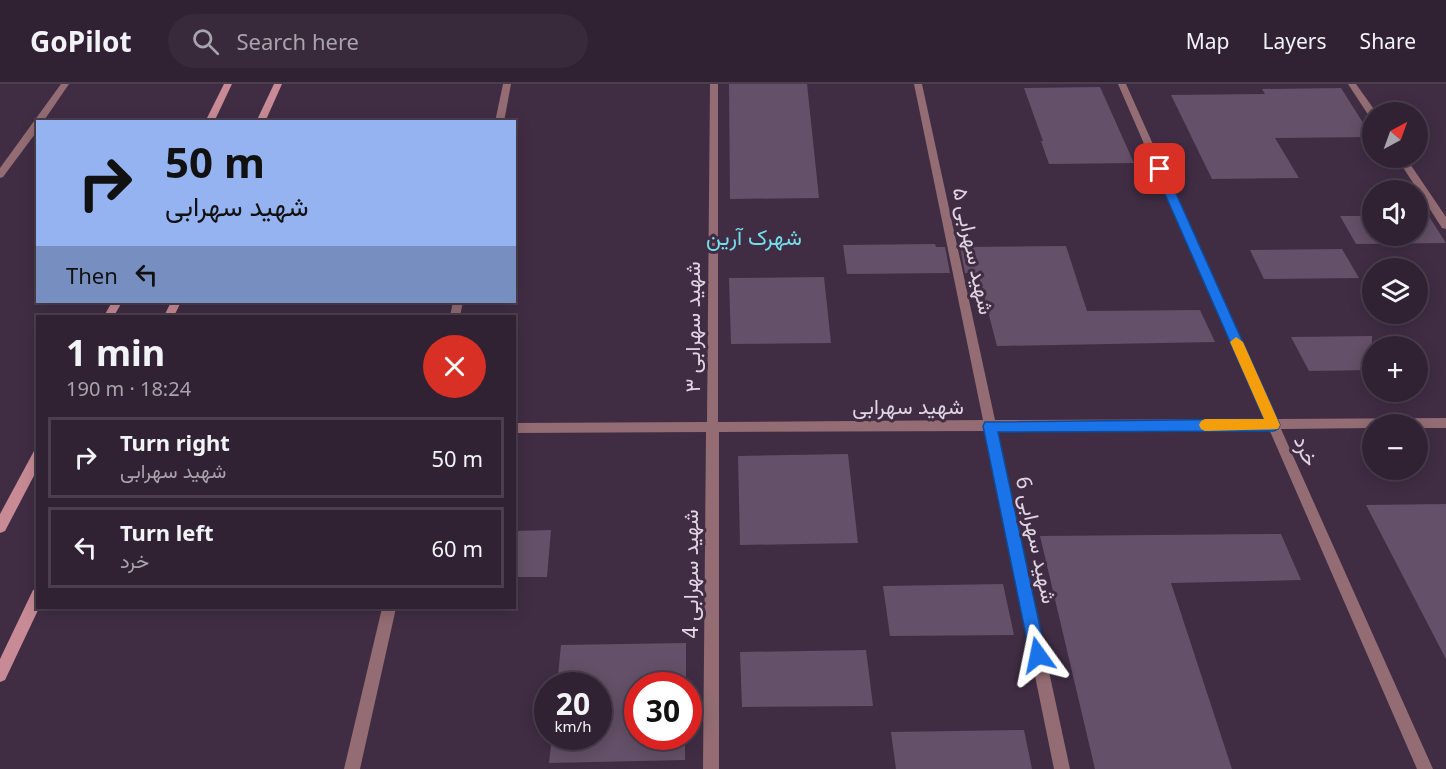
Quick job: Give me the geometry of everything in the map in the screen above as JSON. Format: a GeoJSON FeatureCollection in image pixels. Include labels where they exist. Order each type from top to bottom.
{"type":"FeatureCollection","features":[{"type":"Feature","properties":{"kind":"street"},"geometry":{"type":"LineString","coordinates":[[39,120],[65,84]]}},
{"type":"Feature","properties":{"kind":"street"},"geometry":{"type":"LineString","coordinates":[[210,120],[228,84]]}},
{"type":"Feature","properties":{"kind":"street"},"geometry":{"type":"LineString","coordinates":[[261,120],[278,84]]}},
{"type":"Feature","properties":{"kind":"street"},"geometry":{"type":"LineString","coordinates":[[499,120],[507,84]]}},
{"type":"Feature","properties":{"kind":"street","name":"شهید سهرابی ۳"},"geometry":{"type":"LineString","coordinates":[[712,427],[714,84]]}},
{"type":"Feature","properties":{"kind":"street","name":"شهید سهرابی ۵"},"geometry":{"type":"LineString","coordinates":[[918,84],[990,426]]}},
{"type":"Feature","properties":{"kind":"street","name":"خرد"},"geometry":{"type":"LineString","coordinates":[[1122,84],[1425,769]]}},
{"type":"Feature","properties":{"kind":"street"},"geometry":{"type":"LineString","coordinates":[[1352,84],[1364,102]]}},
{"type":"Feature","properties":{"kind":"street"},"geometry":{"type":"LineString","coordinates":[[0,175],[36,125]]}},
{"type":"Feature","properties":{"kind":"street"},"geometry":{"type":"LineString","coordinates":[[1408,168],[1446,225]]}},
{"type":"Feature","properties":{"kind":"street","name":"شهید سهرابی"},"geometry":{"type":"LineString","coordinates":[[516,428],[1446,423]]}},
{"type":"Feature","properties":{"kind":"street","name":"شهید سهرابی 6"},"geometry":{"type":"LineString","coordinates":[[990,426],[1062,769]]}},
{"type":"Feature","properties":{"kind":"street","name":"شهید سهرابی 4"},"geometry":{"type":"LineString","coordinates":[[711,769],[712,427]]}},
{"type":"Feature","properties":{"kind":"street"},"geometry":{"type":"LineString","coordinates":[[0,526],[36,459]]}},
{"type":"Feature","properties":{"kind":"street"},"geometry":{"type":"LineString","coordinates":[[0,675],[36,599]]}},
{"type":"Feature","properties":{"kind":"street"},"geometry":{"type":"LineString","coordinates":[[352,769],[389,609]]}},
{"type":"Feature","properties":{"kind":"building"},"geometry":{"type":"Polygon","coordinates":[[[729,84],[807,84],[819,198],[730,199],[729,84]]]}},
{"type":"Feature","properties":{"kind":"building"},"geometry":{"type":"Polygon","coordinates":[[[1100,87],[1134,163],[1049,164],[1024,88],[1100,87]]]}},
{"type":"Feature","properties":{"kind":"building"},"geometry":{"type":"Polygon","coordinates":[[[1341,88],[1362,121],[1362,137],[1275,138],[1299,178],[1212,179],[1171,95],[1265,94],[1262,89],[1341,88]]]}},
{"type":"Feature","properties":{"kind":"building"},"geometry":{"type":"Polygon","coordinates":[[[1428,215],[1446,243],[1428,243],[1428,215]]]}},
{"type":"Feature","properties":{"kind":"building"},"geometry":{"type":"Polygon","coordinates":[[[1340,216],[1362,216],[1362,244],[1356,244],[1340,216]]]}},
{"type":"Feature","properties":{"kind":"building"},"geometry":{"type":"Polygon","coordinates":[[[935,244],[936,247],[945,247],[950,273],[847,274],[843,245],[935,244]]]}},
{"type":"Feature","properties":{"kind":"building"},"geometry":{"type":"Polygon","coordinates":[[[1066,246],[1087,311],[1200,310],[1215,342],[997,346],[978,273],[965,273],[960,247],[1066,246]]]}},
{"type":"Feature","properties":{"kind":"building"},"geometry":{"type":"Polygon","coordinates":[[[1342,249],[1359,278],[1264,279],[1250,250],[1342,249]]]}},
{"type":"Feature","properties":{"kind":"building"},"geometry":{"type":"Polygon","coordinates":[[[824,277],[831,343],[731,344],[729,278],[824,277]]]}},
{"type":"Feature","properties":{"kind":"building"},"geometry":{"type":"Polygon","coordinates":[[[1362,336],[1362,370],[1309,371],[1291,337],[1362,336]]]}},
{"type":"Feature","properties":{"kind":"building"},"geometry":{"type":"Polygon","coordinates":[[[848,454],[858,543],[740,545],[738,456],[848,454]]]}},
{"type":"Feature","properties":{"kind":"building"},"geometry":{"type":"Polygon","coordinates":[[[1446,504],[1446,659],[1366,505],[1446,504]]]}},
{"type":"Feature","properties":{"kind":"building"},"geometry":{"type":"Polygon","coordinates":[[[551,530],[547,577],[516,577],[516,531],[551,530]]]}},
{"type":"Feature","properties":{"kind":"building"},"geometry":{"type":"Polygon","coordinates":[[[1281,534],[1301,580],[1171,583],[1232,769],[1095,769],[1040,536],[1281,534]]]}},
{"type":"Feature","properties":{"kind":"building"},"geometry":{"type":"Polygon","coordinates":[[[1003,584],[1014,635],[890,636],[883,586],[1003,584]]]}},
{"type":"Feature","properties":{"kind":"building"},"geometry":{"type":"Polygon","coordinates":[[[686,643],[686,672],[624,672],[624,750],[685,750],[685,760],[549,763],[550,750],[612,750],[612,672],[558,672],[561,645],[686,643]]]}},
{"type":"Feature","properties":{"kind":"building"},"geometry":{"type":"Polygon","coordinates":[[[866,650],[873,706],[742,707],[740,652],[866,650]]]}},
{"type":"Feature","properties":{"kind":"building"},"geometry":{"type":"Polygon","coordinates":[[[1024,730],[1032,769],[896,769],[891,732],[1024,730]]]}},
{"type":"Feature","properties":{"kind":"slow traffic"},"geometry":{"type":"LineString","coordinates":[[1205,425],[1274,425],[1236,342]]}},
{"type":"Feature","properties":{"kind":"district","name":"شهرک آرین"},"geometry":{"type":"Point","coordinates":[754,237]}},
{"type":"Feature","properties":{"kind":"route"},"geometry":{"type":"LineString","coordinates":[[1038,655],[990,426],[1274,425],[1160,169]]}}]}
